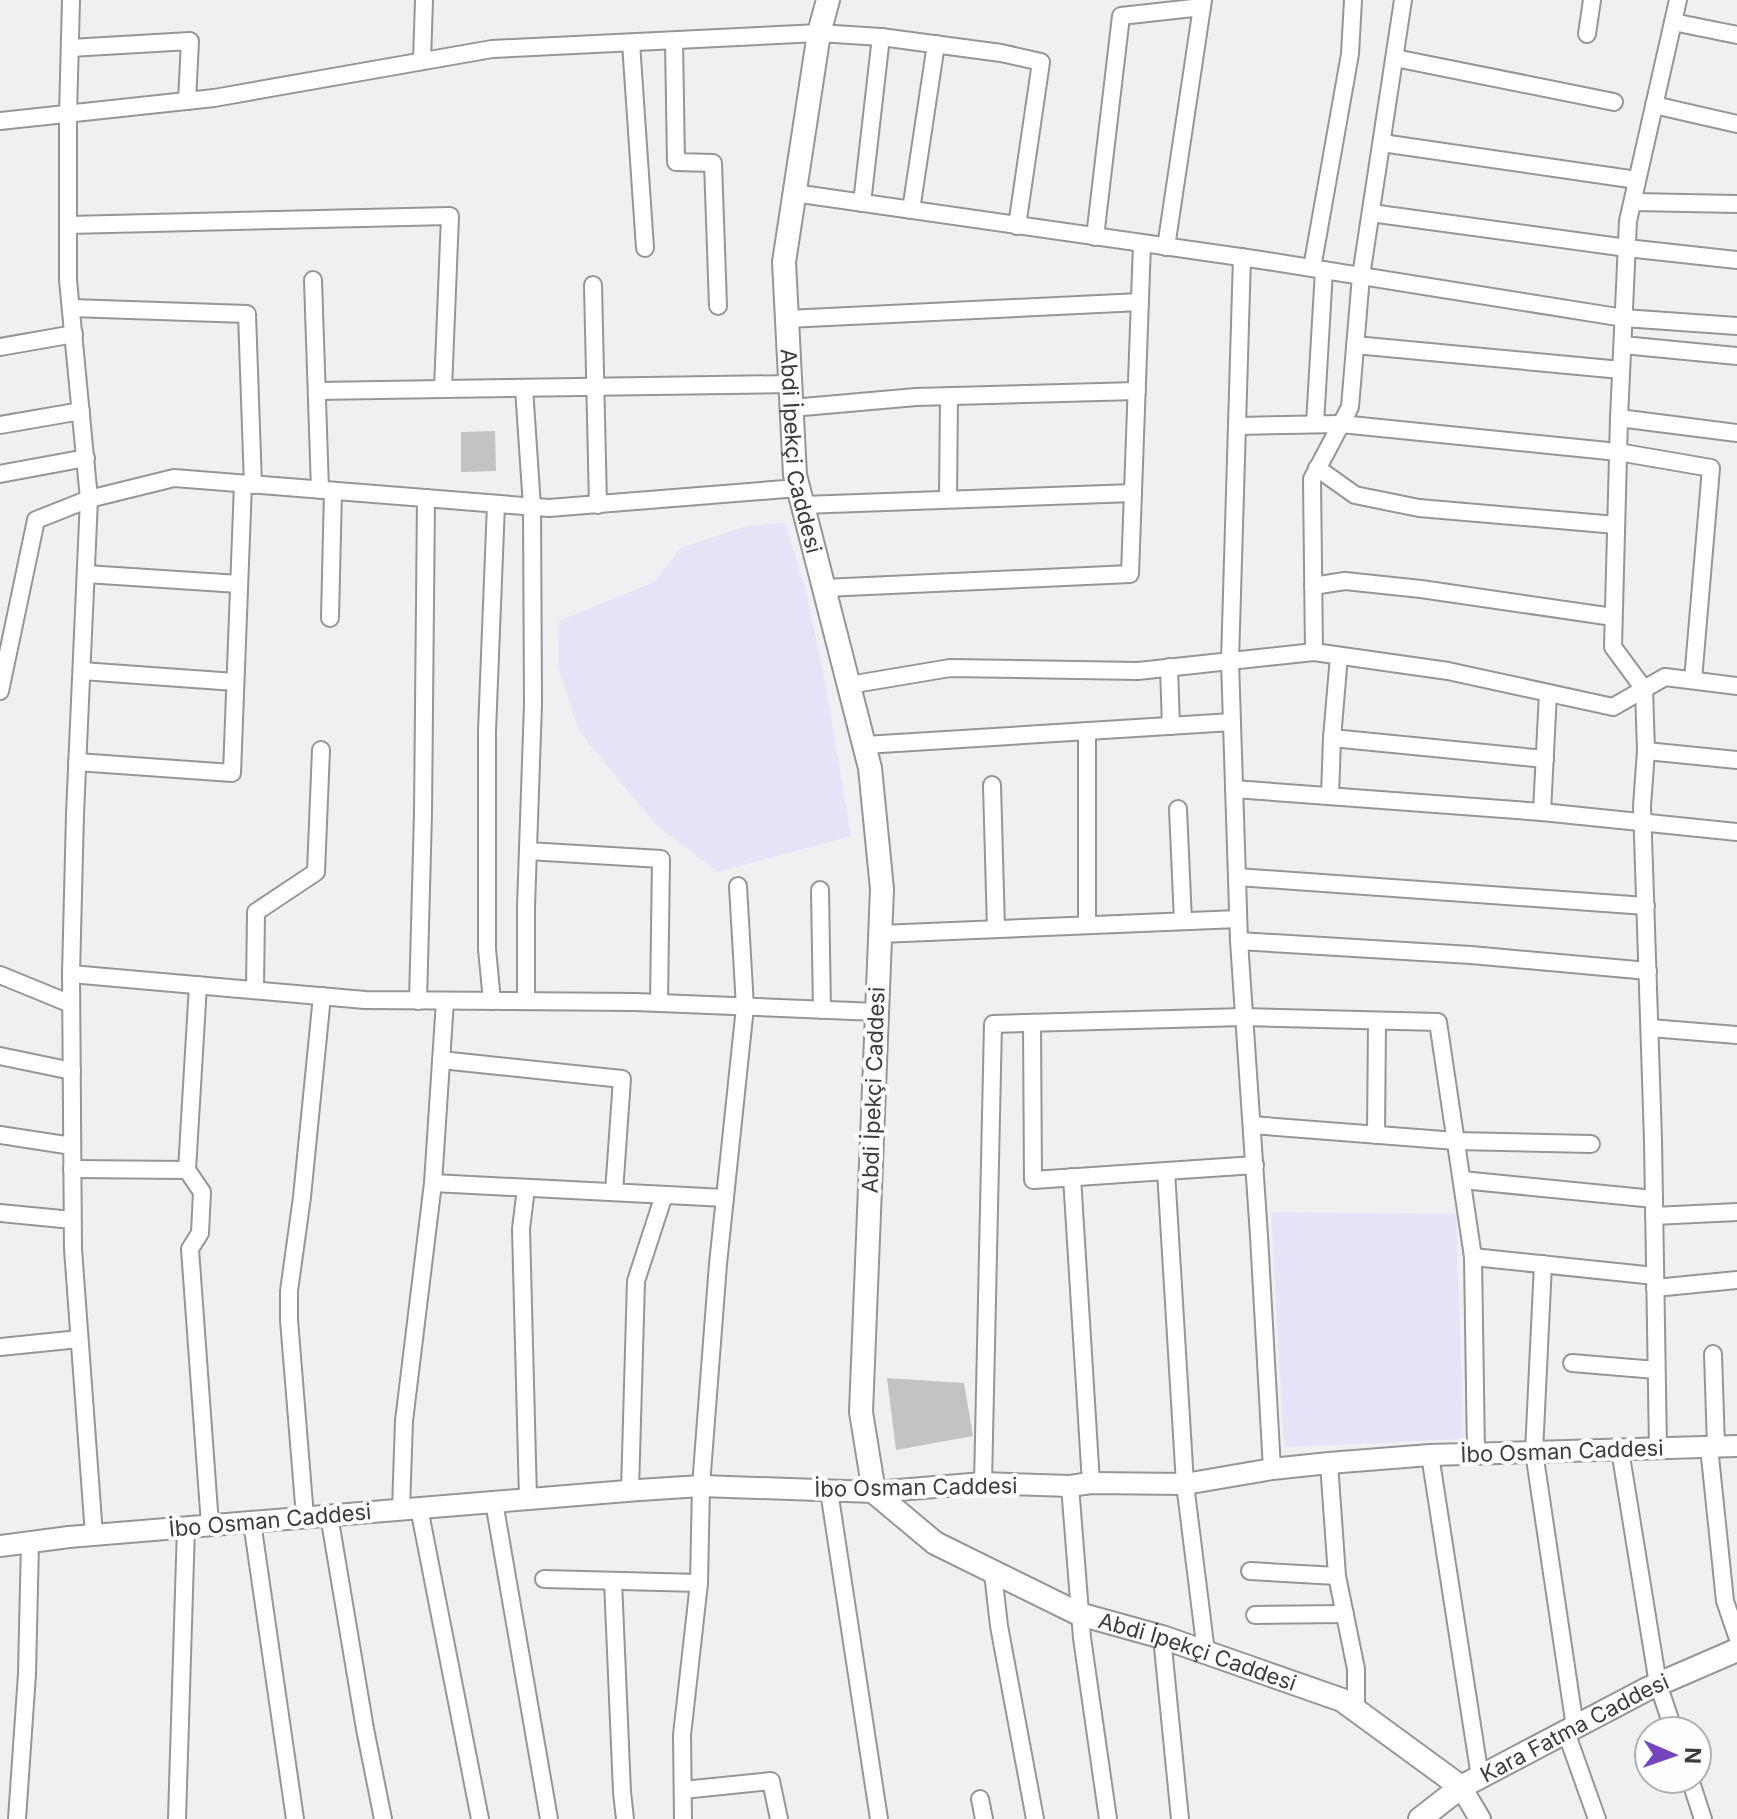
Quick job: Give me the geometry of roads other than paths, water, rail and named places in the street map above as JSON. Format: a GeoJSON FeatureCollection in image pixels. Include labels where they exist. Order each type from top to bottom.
{"type":"FeatureCollection","features":[{"type":"Feature","properties":{"kind":"main road","name":"Abdi İpekçi Caddesi"},"geometry":{"type":"LineString","coordinates":[[828,0],[819,33],[784,262],[795,475],[870,768],[882,889],[861,1412],[874,1492],[935,1543],[993,1573],[1079,1614],[1162,1637],[1342,1700],[1471,1782]]}},
{"type":"Feature","properties":{"kind":"main road","name":"Kara Fatma Caddesi"},"geometry":{"type":"LineString","coordinates":[[1420,1819],[1471,1782],[1658,1684],[1737,1650]]}},
{"type":"Feature","properties":{"kind":"street"},"geometry":{"type":"LineString","coordinates":[[71,0],[68,280],[89,499],[71,974],[72,1220],[94,1535]]}},
{"type":"Feature","properties":{"kind":"street"},"geometry":{"type":"LineString","coordinates":[[422,61],[424,0]]}},
{"type":"Feature","properties":{"kind":"street"},"geometry":{"type":"LineString","coordinates":[[1315,424],[1318,269],[1350,54],[1353,0]]}},
{"type":"Feature","properties":{"kind":"street"},"geometry":{"type":"LineString","coordinates":[[1314,652],[1312,479],[1350,407],[1361,276],[1403,0]]}},
{"type":"Feature","properties":{"kind":"street"},"geometry":{"type":"LineString","coordinates":[[1587,34],[1592,0]]}},
{"type":"Feature","properties":{"kind":"street"},"geometry":{"type":"LineString","coordinates":[[1658,1449],[1643,821],[1646,751],[1644,689],[1613,647],[1613,617],[1628,221],[1678,0]]}},
{"type":"Feature","properties":{"kind":"street"},"geometry":{"type":"LineString","coordinates":[[1095,237],[1121,16],[1203,3],[1166,247]]}},
{"type":"Feature","properties":{"kind":"street"},"geometry":{"type":"LineString","coordinates":[[1673,22],[1737,35]]}},
{"type":"Feature","properties":{"kind":"street"},"geometry":{"type":"LineString","coordinates":[[0,121],[187,101],[492,49],[819,33],[881,37],[1001,53],[1041,62],[1017,226]]}},
{"type":"Feature","properties":{"kind":"street"},"geometry":{"type":"LineString","coordinates":[[862,203],[881,37]]}},
{"type":"Feature","properties":{"kind":"street"},"geometry":{"type":"LineString","coordinates":[[70,48],[190,41],[187,101]]}},
{"type":"Feature","properties":{"kind":"street"},"geometry":{"type":"LineString","coordinates":[[674,41],[676,162],[713,163],[718,306]]}},
{"type":"Feature","properties":{"kind":"street"},"geometry":{"type":"LineString","coordinates":[[631,43],[645,248]]}},
{"type":"Feature","properties":{"kind":"street"},"geometry":{"type":"LineString","coordinates":[[911,210],[936,44]]}},
{"type":"Feature","properties":{"kind":"street"},"geometry":{"type":"LineString","coordinates":[[1395,58],[1614,102]]}},
{"type":"Feature","properties":{"kind":"street"},"geometry":{"type":"LineString","coordinates":[[1654,105],[1737,124]]}},
{"type":"Feature","properties":{"kind":"street"},"geometry":{"type":"LineString","coordinates":[[1382,143],[1637,180]]}},
{"type":"Feature","properties":{"kind":"street"},"geometry":{"type":"LineString","coordinates":[[794,193],[1242,257],[1624,318],[1737,326]]}},
{"type":"Feature","properties":{"kind":"street"},"geometry":{"type":"LineString","coordinates":[[1633,202],[1737,204]]}},
{"type":"Feature","properties":{"kind":"street"},"geometry":{"type":"LineString","coordinates":[[1371,213],[1737,260]]}},
{"type":"Feature","properties":{"kind":"street"},"geometry":{"type":"LineString","coordinates":[[68,225],[450,216],[443,389]]}},
{"type":"Feature","properties":{"kind":"street"},"geometry":{"type":"LineString","coordinates":[[824,588],[1130,574],[1142,244]]}},
{"type":"Feature","properties":{"kind":"street"},"geometry":{"type":"LineString","coordinates":[[1242,257],[1230,661],[1239,941],[1272,1469]]}},
{"type":"Feature","properties":{"kind":"street"},"geometry":{"type":"LineString","coordinates":[[313,280],[330,618]]}},
{"type":"Feature","properties":{"kind":"street"},"geometry":{"type":"LineString","coordinates":[[593,285],[598,505]]}},
{"type":"Feature","properties":{"kind":"street"},"geometry":{"type":"LineString","coordinates":[[787,319],[1140,302]]}},
{"type":"Feature","properties":{"kind":"street"},"geometry":{"type":"LineString","coordinates":[[71,308],[247,314],[248,484],[239,584],[232,773],[77,762]]}},
{"type":"Feature","properties":{"kind":"street"},"geometry":{"type":"LineString","coordinates":[[0,347],[74,334]]}},
{"type":"Feature","properties":{"kind":"street"},"geometry":{"type":"LineString","coordinates":[[1355,345],[1621,370]]}},
{"type":"Feature","properties":{"kind":"street"},"geometry":{"type":"LineString","coordinates":[[1623,345],[1737,356]]}},
{"type":"Feature","properties":{"kind":"street"},"geometry":{"type":"LineString","coordinates":[[317,391],[790,384]]}},
{"type":"Feature","properties":{"kind":"street"},"geometry":{"type":"LineString","coordinates":[[524,388],[532,507],[533,704],[526,1001]]}},
{"type":"Feature","properties":{"kind":"street"},"geometry":{"type":"LineString","coordinates":[[792,408],[916,397],[1137,391]]}},
{"type":"Feature","properties":{"kind":"street"},"geometry":{"type":"LineString","coordinates":[[948,499],[949,396]]}},
{"type":"Feature","properties":{"kind":"street"},"geometry":{"type":"LineString","coordinates":[[0,425],[81,411]]}},
{"type":"Feature","properties":{"kind":"street"},"geometry":{"type":"LineString","coordinates":[[1619,418],[1737,433]]}},
{"type":"Feature","properties":{"kind":"street"},"geometry":{"type":"LineString","coordinates":[[1237,426],[1341,424],[1618,452],[1711,468],[1693,680]]}},
{"type":"Feature","properties":{"kind":"street"},"geometry":{"type":"LineString","coordinates":[[0,474],[86,458]]}},
{"type":"Feature","properties":{"kind":"street"},"geometry":{"type":"LineString","coordinates":[[1317,468],[1355,495],[1419,508],[1616,525]]}},
{"type":"Feature","properties":{"kind":"street"},"geometry":{"type":"LineString","coordinates":[[0,691],[36,520],[89,499],[174,478],[549,508],[800,496],[948,499],[1133,493]]}},
{"type":"Feature","properties":{"kind":"street"},"geometry":{"type":"LineString","coordinates":[[418,1001],[426,498]]}},
{"type":"Feature","properties":{"kind":"street"},"geometry":{"type":"LineString","coordinates":[[492,1001],[487,949],[487,731],[496,504]]}},
{"type":"Feature","properties":{"kind":"street"},"geometry":{"type":"LineString","coordinates":[[86,574],[239,584]]}},
{"type":"Feature","properties":{"kind":"street"},"geometry":{"type":"LineString","coordinates":[[1313,586],[1345,581],[1613,617]]}},
{"type":"Feature","properties":{"kind":"street"},"geometry":{"type":"LineString","coordinates":[[849,685],[950,668],[1138,671],[1314,652],[1448,671],[1613,707],[1665,677],[1737,686]]}},
{"type":"Feature","properties":{"kind":"street"},"geometry":{"type":"LineString","coordinates":[[1330,796],[1339,656]]}},
{"type":"Feature","properties":{"kind":"street"},"geometry":{"type":"LineString","coordinates":[[1169,667],[1171,726]]}},
{"type":"Feature","properties":{"kind":"street"},"geometry":{"type":"LineString","coordinates":[[82,671],[235,682]]}},
{"type":"Feature","properties":{"kind":"street"},"geometry":{"type":"LineString","coordinates":[[1542,812],[1548,693]]}},
{"type":"Feature","properties":{"kind":"street"},"geometry":{"type":"LineString","coordinates":[[865,745],[1232,722]]}},
{"type":"Feature","properties":{"kind":"street"},"geometry":{"type":"LineString","coordinates":[[1087,731],[1087,925]]}},
{"type":"Feature","properties":{"kind":"street"},"geometry":{"type":"LineString","coordinates":[[1332,738],[1545,759]]}},
{"type":"Feature","properties":{"kind":"street"},"geometry":{"type":"LineString","coordinates":[[255,990],[256,912],[316,872],[321,750]]}},
{"type":"Feature","properties":{"kind":"street"},"geometry":{"type":"LineString","coordinates":[[1646,751],[1737,760]]}},
{"type":"Feature","properties":{"kind":"street"},"geometry":{"type":"LineString","coordinates":[[992,785],[996,929]]}},
{"type":"Feature","properties":{"kind":"street"},"geometry":{"type":"LineString","coordinates":[[1234,789],[1542,812],[1737,832]]}},
{"type":"Feature","properties":{"kind":"street"},"geometry":{"type":"LineString","coordinates":[[1178,809],[1183,921]]}},
{"type":"Feature","properties":{"kind":"street"},"geometry":{"type":"LineString","coordinates":[[528,851],[661,859],[659,1003]]}},
{"type":"Feature","properties":{"kind":"street"},"geometry":{"type":"LineString","coordinates":[[1237,877],[1646,906]]}},
{"type":"Feature","properties":{"kind":"street"},"geometry":{"type":"LineString","coordinates":[[683,1819],[682,1735],[699,1583],[701,1486],[718,1264],[745,1007],[738,886]]}},
{"type":"Feature","properties":{"kind":"street"},"geometry":{"type":"LineString","coordinates":[[820,890],[822,1010]]}},
{"type":"Feature","properties":{"kind":"street"},"geometry":{"type":"LineString","coordinates":[[880,934],[1238,919]]}},
{"type":"Feature","properties":{"kind":"street"},"geometry":{"type":"LineString","coordinates":[[1239,941],[1471,955],[1648,971]]}},
{"type":"Feature","properties":{"kind":"street"},"geometry":{"type":"LineString","coordinates":[[71,974],[365,1000],[659,1003],[877,1012]]}},
{"type":"Feature","properties":{"kind":"street"},"geometry":{"type":"LineString","coordinates":[[0,975],[71,1004]]}},
{"type":"Feature","properties":{"kind":"street"},"geometry":{"type":"LineString","coordinates":[[198,985],[187,1170],[202,1192],[200,1233],[190,1249],[210,1525]]}},
{"type":"Feature","properties":{"kind":"street"},"geometry":{"type":"LineString","coordinates":[[305,1517],[289,1291],[302,1197],[322,996]]}},
{"type":"Feature","properties":{"kind":"street"},"geometry":{"type":"LineString","coordinates":[[445,1001],[433,1183],[404,1421],[410,1509],[480,1819]]}},
{"type":"Feature","properties":{"kind":"street"},"geometry":{"type":"LineString","coordinates":[[983,1483],[993,1024],[1244,1017],[1438,1022],[1473,1257],[1476,1454]]}},
{"type":"Feature","properties":{"kind":"street"},"geometry":{"type":"LineString","coordinates":[[1376,1135],[1377,1021]]}},
{"type":"Feature","properties":{"kind":"street"},"geometry":{"type":"LineString","coordinates":[[1032,1023],[1033,1180],[1255,1165]]}},
{"type":"Feature","properties":{"kind":"street"},"geometry":{"type":"LineString","coordinates":[[1650,1028],[1737,1035]]}},
{"type":"Feature","properties":{"kind":"street"},"geometry":{"type":"LineString","coordinates":[[0,1056],[72,1071]]}},
{"type":"Feature","properties":{"kind":"street"},"geometry":{"type":"LineString","coordinates":[[441,1060],[622,1079],[614,1192]]}},
{"type":"Feature","properties":{"kind":"street"},"geometry":{"type":"LineString","coordinates":[[1252,1125],[1456,1141],[1591,1144]]}},
{"type":"Feature","properties":{"kind":"street"},"geometry":{"type":"LineString","coordinates":[[0,1135],[72,1146]]}},
{"type":"Feature","properties":{"kind":"street"},"geometry":{"type":"LineString","coordinates":[[72,1169],[187,1170]]}},
{"type":"Feature","properties":{"kind":"street"},"geometry":{"type":"LineString","coordinates":[[1166,1171],[1185,1484],[1206,1652]]}},
{"type":"Feature","properties":{"kind":"street"},"geometry":{"type":"LineString","coordinates":[[1072,1177],[1081,1484],[1079,1614],[1108,1819]]}},
{"type":"Feature","properties":{"kind":"street"},"geometry":{"type":"LineString","coordinates":[[1462,1180],[1654,1208],[1737,1212]]}},
{"type":"Feature","properties":{"kind":"street"},"geometry":{"type":"LineString","coordinates":[[433,1183],[725,1198]]}},
{"type":"Feature","properties":{"kind":"street"},"geometry":{"type":"LineString","coordinates":[[526,1188],[521,1229],[528,1499]]}},
{"type":"Feature","properties":{"kind":"street"},"geometry":{"type":"LineString","coordinates":[[630,1490],[636,1281],[664,1195]]}},
{"type":"Feature","properties":{"kind":"street"},"geometry":{"type":"LineString","coordinates":[[0,1213],[72,1220]]}},
{"type":"Feature","properties":{"kind":"street"},"geometry":{"type":"LineString","coordinates":[[1473,1257],[1543,1264],[1655,1282],[1737,1280]]}},
{"type":"Feature","properties":{"kind":"street"},"geometry":{"type":"LineString","coordinates":[[1543,1264],[1534,1452],[1570,1730],[1597,1819]]}},
{"type":"Feature","properties":{"kind":"street"},"geometry":{"type":"LineString","coordinates":[[0,1347],[79,1339]]}},
{"type":"Feature","properties":{"kind":"street"},"geometry":{"type":"LineString","coordinates":[[1713,1354],[1721,1447],[1725,1601],[1737,1636]]}},
{"type":"Feature","properties":{"kind":"street"},"geometry":{"type":"LineString","coordinates":[[1572,1363],[1656,1370]]}},
{"type":"Feature","properties":{"kind":"street","name":"İbo Osman Caddesi"},"geometry":{"type":"LineString","coordinates":[[0,1546],[94,1535],[630,1490],[701,1486],[874,1492],[983,1483],[1185,1484],[1272,1469],[1430,1455],[1721,1447]]}},
{"type":"Feature","properties":{"kind":"street"},"geometry":{"type":"LineString","coordinates":[[1620,1450],[1658,1684],[1669,1715]]}},
{"type":"Feature","properties":{"kind":"street"},"geometry":{"type":"LineString","coordinates":[[1430,1455],[1471,1782]]}},
{"type":"Feature","properties":{"kind":"street"},"geometry":{"type":"LineString","coordinates":[[1329,1463],[1337,1576],[1356,1669],[1356,1710]]}},
{"type":"Feature","properties":{"kind":"street"},"geometry":{"type":"LineString","coordinates":[[829,1491],[879,1819]]}},
{"type":"Feature","properties":{"kind":"street"},"geometry":{"type":"LineString","coordinates":[[494,1502],[549,1819]]}},
{"type":"Feature","properties":{"kind":"street"},"geometry":{"type":"LineString","coordinates":[[329,1515],[383,1819]]}},
{"type":"Feature","properties":{"kind":"street"},"geometry":{"type":"LineString","coordinates":[[252,1522],[295,1819]]}},
{"type":"Feature","properties":{"kind":"street"},"geometry":{"type":"LineString","coordinates":[[177,1819],[186,1527]]}},
{"type":"Feature","properties":{"kind":"street"},"geometry":{"type":"LineString","coordinates":[[17,1819],[27,1674],[30,1542]]}},
{"type":"Feature","properties":{"kind":"street"},"geometry":{"type":"LineString","coordinates":[[1250,1571],[1337,1576]]}},
{"type":"Feature","properties":{"kind":"street"},"geometry":{"type":"LineString","coordinates":[[993,1573],[999,1626],[1035,1819]]}},
{"type":"Feature","properties":{"kind":"street"},"geometry":{"type":"LineString","coordinates":[[544,1579],[699,1583]]}},
{"type":"Feature","properties":{"kind":"street"},"geometry":{"type":"LineString","coordinates":[[613,1581],[625,1819]]}},
{"type":"Feature","properties":{"kind":"street"},"geometry":{"type":"LineString","coordinates":[[1255,1615],[1345,1614]]}},
{"type":"Feature","properties":{"kind":"street"},"geometry":{"type":"LineString","coordinates":[[1162,1637],[1180,1819]]}},
{"type":"Feature","properties":{"kind":"street"},"geometry":{"type":"LineString","coordinates":[[683,1790],[771,1781],[779,1819]]}},
{"type":"Feature","properties":{"kind":"street","name":"Abdi İpekçi Caddesi"},"geometry":{"type":"LineString","coordinates":[[1471,1782],[1480,1819]]}},
{"type":"Feature","properties":{"kind":"street"},"geometry":{"type":"LineString","coordinates":[[1695,1795],[1703,1819]]}},
{"type":"Feature","properties":{"kind":"street"},"geometry":{"type":"LineString","coordinates":[[980,1799],[984,1819]]}}]}
